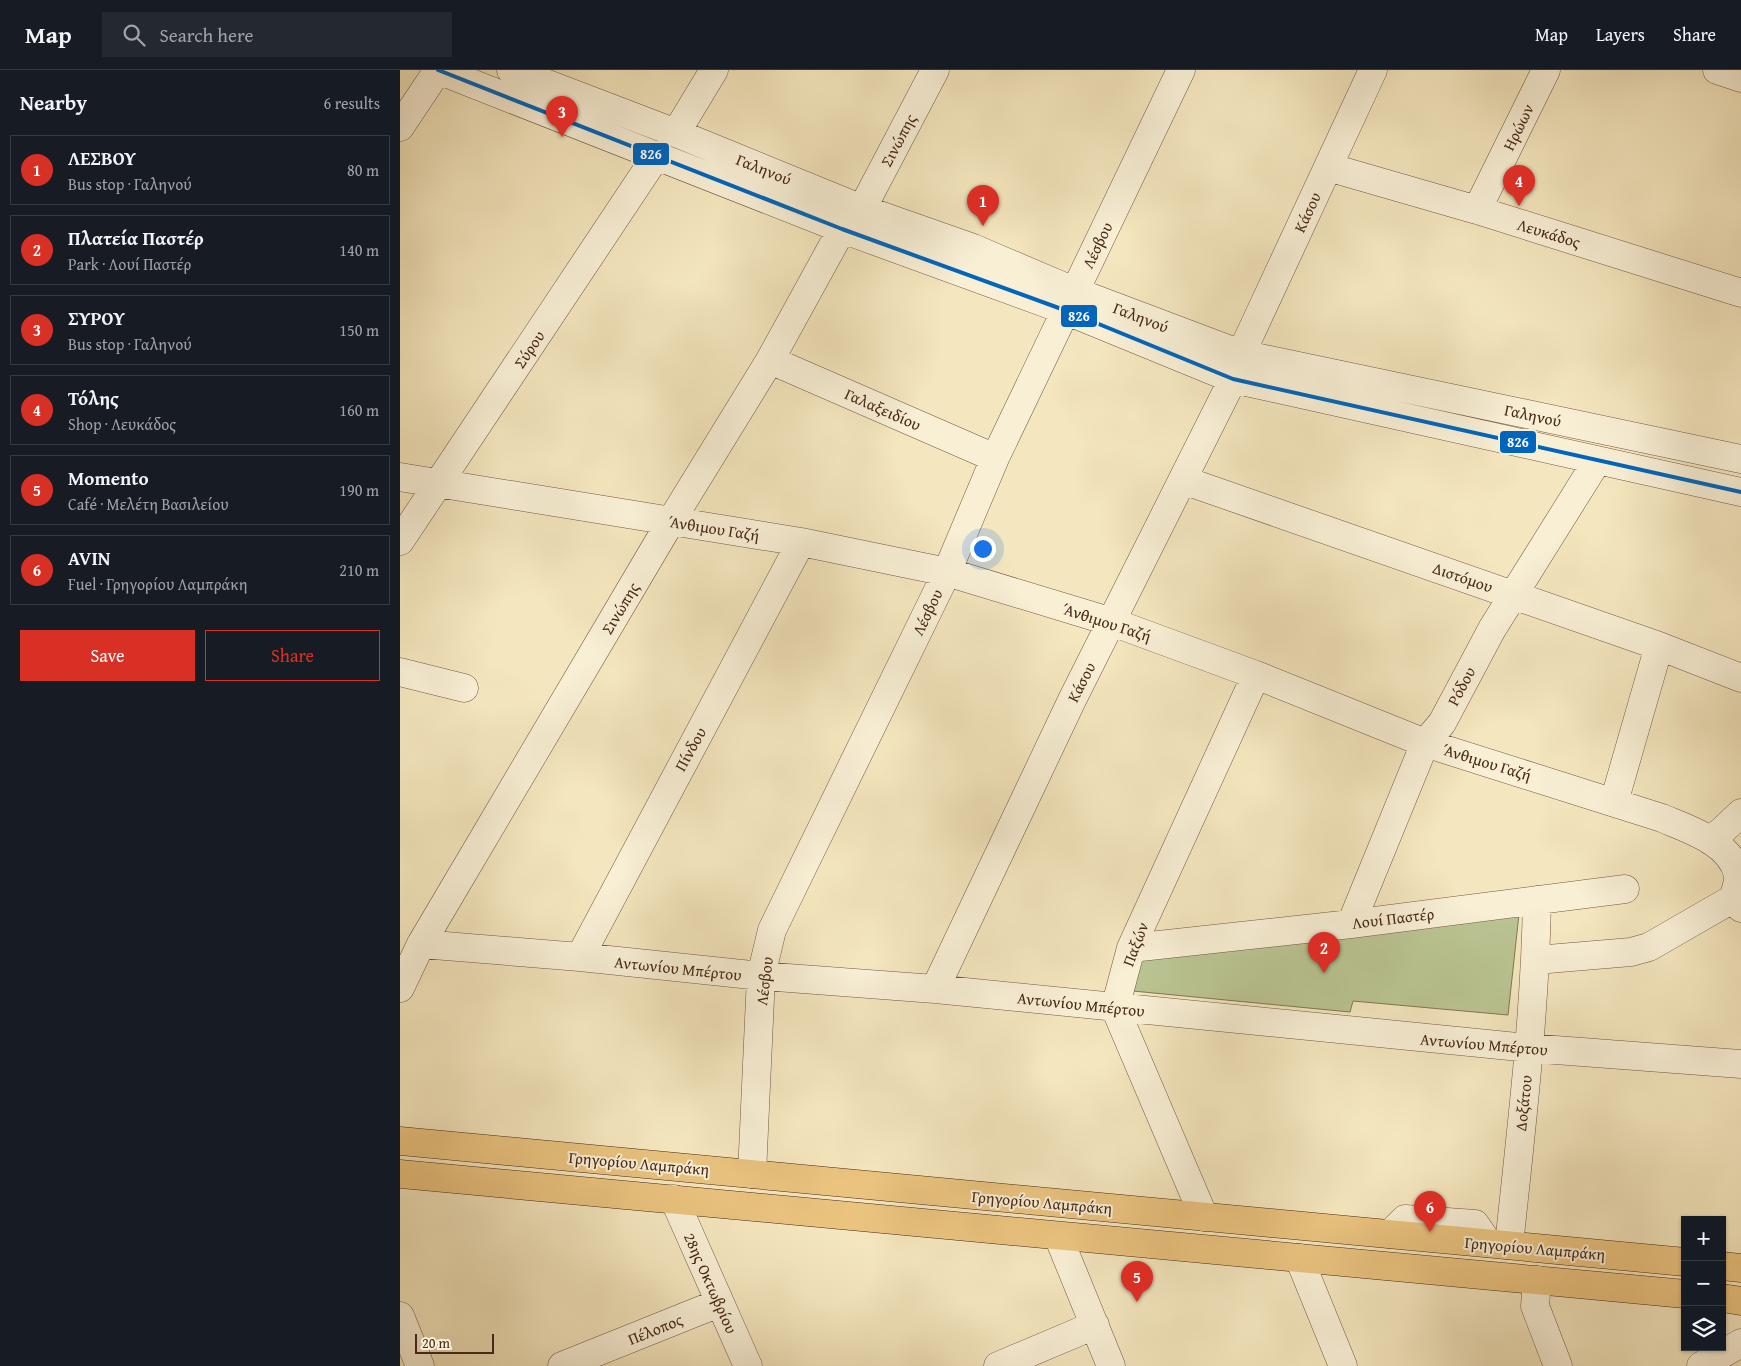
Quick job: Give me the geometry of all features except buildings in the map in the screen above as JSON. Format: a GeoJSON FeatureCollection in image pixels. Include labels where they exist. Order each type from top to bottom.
{"type":"FeatureCollection","features":[{"type":"Feature","properties":{"kind":"main road","name":"Γρηγορίου Λαμπράκη"},"geometry":{"type":"LineString","coordinates":[[400,1141],[1681,1262]]}},
{"type":"Feature","properties":{"kind":"main road","name":"Γρηγορίου Λαμπράκη"},"geometry":{"type":"LineString","coordinates":[[400,1174],[1681,1294]]}},
{"type":"Feature","properties":{"kind":"main road"},"geometry":{"type":"LineString","coordinates":[[1726,1299],[1741,1301]]}},
{"type":"Feature","properties":{"kind":"street"},"geometry":{"type":"LineString","coordinates":[[400,127],[438,70]]}},
{"type":"Feature","properties":{"kind":"street","name":"Γαληνού"},"geometry":{"type":"LineString","coordinates":[[438,70],[842,229],[1070,301],[1237,366],[1597,461],[1741,492]]}},
{"type":"Feature","properties":{"kind":"street","name":"Γαληνού"},"geometry":{"type":"LineString","coordinates":[[511,70],[676,133],[862,209],[973,248],[1070,301]]}},
{"type":"Feature","properties":{"kind":"street"},"geometry":{"type":"LineString","coordinates":[[676,133],[714,70]]}},
{"type":"Feature","properties":{"kind":"street","name":"Σινώπης"},"geometry":{"type":"LineString","coordinates":[[862,209],[935,70]]}},
{"type":"Feature","properties":{"kind":"street","name":"Λέσβου"},"geometry":{"type":"LineString","coordinates":[[752,1174],[762,976],[772,930],[947,572],[995,458],[1182,70]]}},
{"type":"Feature","properties":{"kind":"street","name":"Κάσου"},"geometry":{"type":"LineString","coordinates":[[935,989],[1072,700],[1184,480],[1373,70]]}},
{"type":"Feature","properties":{"kind":"street","name":"Ηρώων"},"geometry":{"type":"LineString","coordinates":[[1477,210],[1546,70]]}},
{"type":"Feature","properties":{"kind":"street"},"geometry":{"type":"LineString","coordinates":[[1717,70],[1741,78]]}},
{"type":"Feature","properties":{"kind":"street","name":"Σύρου"},"geometry":{"type":"LineString","coordinates":[[400,541],[657,156]]}},
{"type":"Feature","properties":{"kind":"street","name":"Λευκάδος"},"geometry":{"type":"LineString","coordinates":[[1328,167],[1477,210],[1741,293]]}},
{"type":"Feature","properties":{"kind":"street","name":"Σινώπης"},"geometry":{"type":"LineString","coordinates":[[400,988],[421,944],[671,521],[770,360],[842,229]]}},
{"type":"Feature","properties":{"kind":"street","name":"Γαλαξειδίου"},"geometry":{"type":"LineString","coordinates":[[770,360],[995,458]]}},
{"type":"Feature","properties":{"kind":"street","name":"Γαληνού"},"geometry":{"type":"LineString","coordinates":[[1237,366],[1741,459]]}},
{"type":"Feature","properties":{"kind":"street","name":"Ρόδου"},"geometry":{"type":"LineString","coordinates":[[1351,924],[1425,743],[1442,724],[1472,665],[1513,595],[1597,461]]}},
{"type":"Feature","properties":{"kind":"street","name":"Άνθιμου Γαζή"},"geometry":{"type":"LineString","coordinates":[[400,477],[801,542],[947,572],[1112,622],[1256,676],[1425,743],[1662,818],[1711,841],[1732,861],[1738,876],[1739,900]]}},
{"type":"Feature","properties":{"kind":"street","name":"Διστόμου"},"geometry":{"type":"LineString","coordinates":[[1184,480],[1659,646],[1741,678]]}},
{"type":"Feature","properties":{"kind":"street","name":"Πίνδου"},"geometry":{"type":"LineString","coordinates":[[580,957],[801,542]]}},
{"type":"Feature","properties":{"kind":"street"},"geometry":{"type":"LineString","coordinates":[[1614,802],[1659,646]]}},
{"type":"Feature","properties":{"kind":"street"},"geometry":{"type":"LineString","coordinates":[[400,672],[464,688]]}},
{"type":"Feature","properties":{"kind":"street","name":"Παξών"},"geometry":{"type":"LineString","coordinates":[[1115,1008],[1131,948],[1256,676]]}},
{"type":"Feature","properties":{"kind":"street"},"geometry":{"type":"LineString","coordinates":[[1711,841],[1741,813]]}},
{"type":"Feature","properties":{"kind":"street","name":"Λουί Παστέρ"},"geometry":{"type":"LineString","coordinates":[[1131,948],[1351,924],[1624,888]]}},
{"type":"Feature","properties":{"kind":"street","name":"Δοξάτου"},"geometry":{"type":"LineString","coordinates":[[1498,1244],[1529,1048],[1536,960],[1537,900]]}},
{"type":"Feature","properties":{"kind":"street"},"geometry":{"type":"LineString","coordinates":[[1536,960],[1624,953],[1649,947],[1739,900]]}},
{"type":"Feature","properties":{"kind":"street","name":"Αντωνίου Μπέρτου"},"geometry":{"type":"LineString","coordinates":[[421,944],[580,957],[762,976],[935,989],[1529,1048],[1741,1064]]}},
{"type":"Feature","properties":{"kind":"street"},"geometry":{"type":"LineString","coordinates":[[1115,1008],[1204,1217]]}},
{"type":"Feature","properties":{"kind":"street","name":"28ης Οκτωβρίου"},"geometry":{"type":"LineString","coordinates":[[674,1199],[748,1366]]}},
{"type":"Feature","properties":{"kind":"street"},"geometry":{"type":"LineString","coordinates":[[1058,1236],[1111,1366]]}},
{"type":"Feature","properties":{"kind":"street"},"geometry":{"type":"LineString","coordinates":[[1299,1258],[1343,1366]]}},
{"type":"Feature","properties":{"kind":"street"},"geometry":{"type":"LineString","coordinates":[[1537,1280],[1535,1306],[1558,1366]]}},
{"type":"Feature","properties":{"kind":"street","name":"Πέλοπος"},"geometry":{"type":"LineString","coordinates":[[562,1366],[719,1302]]}},
{"type":"Feature","properties":{"kind":"street"},"geometry":{"type":"LineString","coordinates":[[400,1316],[420,1366]]}},
{"type":"Feature","properties":{"kind":"street"},"geometry":{"type":"LineString","coordinates":[[998,1366],[1095,1325]]}},
{"type":"Feature","properties":{"kind":"street"},"geometry":{"type":"LineString","coordinates":[[1701,1366],[1741,1343]]}},
{"type":"Feature","properties":{"kind":"green space"},"geometry":{"type":"Polygon","coordinates":[[[1519,914],[1508,1015],[1353,1001],[1350,1012],[1133,991],[1139,954],[1519,914]]]}},
{"type":"Feature","properties":{"kind":"transit line","name":"826"},"geometry":{"type":"LineString","coordinates":[[438,70],[842,229],[1067,311],[1233,379],[1741,492]]}},
{"type":"Feature","properties":{"kind":"place","name":"ΣΥΡΟΥ"},"geometry":{"type":"Point","coordinates":[562,137]}},
{"type":"Feature","properties":{"kind":"place","name":"Τόλης"},"geometry":{"type":"Point","coordinates":[1519,206]}},
{"type":"Feature","properties":{"kind":"place","name":"ΛΕΣΒΟΥ"},"geometry":{"type":"Point","coordinates":[983,226]}},
{"type":"Feature","properties":{"kind":"place","name":"Πλατεία Παστέρ"},"geometry":{"type":"Point","coordinates":[1324,973]}},
{"type":"Feature","properties":{"kind":"place","name":"AVIN"},"geometry":{"type":"Point","coordinates":[1430,1232]}},
{"type":"Feature","properties":{"kind":"place","name":"Momento"},"geometry":{"type":"Point","coordinates":[1137,1302]}}]}
